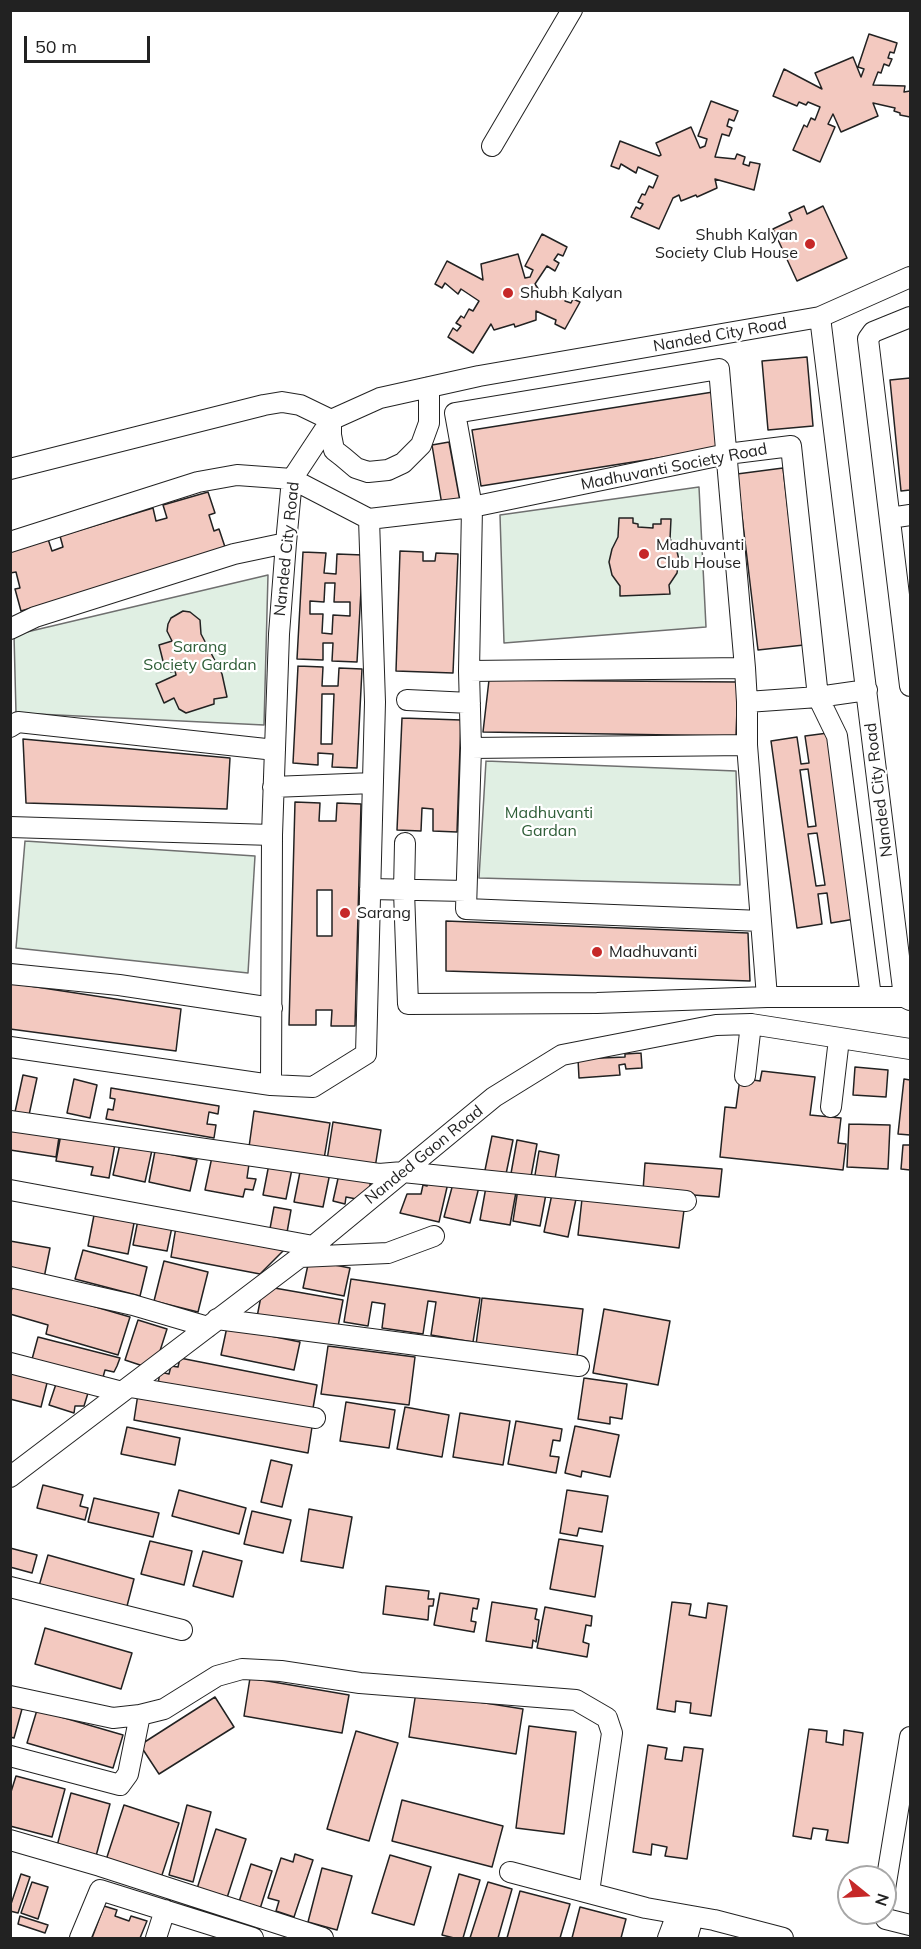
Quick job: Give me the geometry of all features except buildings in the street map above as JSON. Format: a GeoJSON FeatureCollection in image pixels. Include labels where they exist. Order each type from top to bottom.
{"type":"FeatureCollection","features":[{"type":"Feature","properties":{"kind":"street"},"geometry":{"type":"LineString","coordinates":[[492,146],[572,10]]}},
{"type":"Feature","properties":{"kind":"street","name":"Nanded City Road"},"geometry":{"type":"LineString","coordinates":[[271,1085],[273,787],[279,634],[286,543],[292,479],[331,420],[380,398],[479,376],[820,317],[910,277]]}},
{"type":"Feature","properties":{"kind":"street","name":"Nanded City Road"},"geometry":{"type":"LineString","coordinates":[[820,317],[901,977],[907,998]]}},
{"type":"Feature","properties":{"kind":"street"},"geometry":{"type":"LineString","coordinates":[[910,318],[873,332],[868,339],[910,673]]}},
{"type":"Feature","properties":{"kind":"street"},"geometry":{"type":"LineString","coordinates":[[761,921],[465,909],[471,748],[469,671],[472,507],[455,413],[719,369],[745,668],[747,745],[761,921],[767,997]]}},
{"type":"Feature","properties":{"kind":"street"},"geometry":{"type":"LineString","coordinates":[[10,469],[282,402],[300,405],[331,420],[334,450],[356,468],[368,472],[388,470],[403,463],[421,445],[429,423],[429,387]]}},
{"type":"Feature","properties":{"kind":"street","name":"Madhuvanti Society Road"},"geometry":{"type":"LineString","coordinates":[[369,519],[472,507],[727,454],[791,446],[818,697]]}},
{"type":"Feature","properties":{"kind":"street"},"geometry":{"type":"LineString","coordinates":[[10,542],[198,482],[237,475],[292,479],[369,519],[375,702],[366,1053],[313,1088],[271,1085],[10,1047]]}},
{"type":"Feature","properties":{"kind":"street"},"geometry":{"type":"LineString","coordinates":[[890,518],[910,515]]}},
{"type":"Feature","properties":{"kind":"street"},"geometry":{"type":"LineString","coordinates":[[10,629],[34,617],[223,557],[286,543]]}},
{"type":"Feature","properties":{"kind":"street"},"geometry":{"type":"LineString","coordinates":[[469,671],[745,668]]}},
{"type":"Feature","properties":{"kind":"street"},"geometry":{"type":"LineString","coordinates":[[747,702],[818,697],[867,690]]}},
{"type":"Feature","properties":{"kind":"street"},"geometry":{"type":"LineString","coordinates":[[818,697],[837,736],[871,997]]}},
{"type":"Feature","properties":{"kind":"street"},"geometry":{"type":"LineString","coordinates":[[407,700],[470,703]]}},
{"type":"Feature","properties":{"kind":"street"},"geometry":{"type":"LineString","coordinates":[[10,727],[18,722],[275,750]]}},
{"type":"Feature","properties":{"kind":"street"},"geometry":{"type":"LineString","coordinates":[[471,748],[747,745]]}},
{"type":"Feature","properties":{"kind":"street"},"geometry":{"type":"LineString","coordinates":[[273,787],[373,783]]}},
{"type":"Feature","properties":{"kind":"street"},"geometry":{"type":"LineString","coordinates":[[10,827],[272,835]]}},
{"type":"Feature","properties":{"kind":"street"},"geometry":{"type":"LineString","coordinates":[[405,843],[404,891],[408,1004],[597,1003],[767,997],[907,998]]}},
{"type":"Feature","properties":{"kind":"street"},"geometry":{"type":"LineString","coordinates":[[370,890],[466,891]]}},
{"type":"Feature","properties":{"kind":"street"},"geometry":{"type":"LineString","coordinates":[[10,974],[119,985],[272,1008]]}},
{"type":"Feature","properties":{"kind":"street"},"geometry":{"type":"LineString","coordinates":[[745,1076],[751,1024]]}},
{"type":"Feature","properties":{"kind":"street","name":"Nanded Gaon Road"},"geometry":{"type":"LineString","coordinates":[[10,1477],[19,1460],[126,1389],[306,1251],[494,1097],[562,1055],[716,1025],[751,1024],[910,1049]]}},
{"type":"Feature","properties":{"kind":"street"},"geometry":{"type":"LineString","coordinates":[[831,1107],[840,1039]]}},
{"type":"Feature","properties":{"kind":"street"},"geometry":{"type":"LineString","coordinates":[[10,1122],[378,1174],[403,1172],[686,1202]]}},
{"type":"Feature","properties":{"kind":"street"},"geometry":{"type":"LineString","coordinates":[[10,1190],[306,1251],[388,1253],[434,1236]]}},
{"type":"Feature","properties":{"kind":"street"},"geometry":{"type":"LineString","coordinates":[[10,1277],[213,1323],[579,1366]]}},
{"type":"Feature","properties":{"kind":"street"},"geometry":{"type":"LineString","coordinates":[[10,1363],[126,1389],[315,1418]]}},
{"type":"Feature","properties":{"kind":"street"},"geometry":{"type":"LineString","coordinates":[[10,1587],[182,1630]]}},
{"type":"Feature","properties":{"kind":"street"},"geometry":{"type":"LineString","coordinates":[[10,1696],[113,1718],[140,1715],[164,1709],[217,1676],[242,1669],[281,1671],[360,1683],[576,1700],[607,1718],[612,1733],[589,1892]]}},
{"type":"Feature","properties":{"kind":"street"},"geometry":{"type":"LineString","coordinates":[[10,1756],[120,1785],[128,1774],[140,1715]]}},
{"type":"Feature","properties":{"kind":"street"},"geometry":{"type":"LineString","coordinates":[[889,1865],[910,1737]]}},
{"type":"Feature","properties":{"kind":"street"},"geometry":{"type":"LineString","coordinates":[[10,1840],[100,1866],[323,1938]]}},
{"type":"Feature","properties":{"kind":"street"},"geometry":{"type":"LineString","coordinates":[[510,1872],[783,1938]]}},
{"type":"Feature","properties":{"kind":"street"},"geometry":{"type":"LineString","coordinates":[[80,1938],[100,1890],[253,1938]]}},
{"type":"Feature","properties":{"kind":"street"},"geometry":{"type":"LineString","coordinates":[[156,1938],[165,1910]]}},
{"type":"Feature","properties":{"kind":"street"},"geometry":{"type":"LineString","coordinates":[[669,1938],[685,1915]]}},
{"type":"Feature","properties":{"kind":"street"},"geometry":{"type":"LineString","coordinates":[[685,1915],[687,1938]]}},
{"type":"Feature","properties":{"kind":"green space"},"geometry":{"type":"Polygon","coordinates":[[[699,487],[706,627],[504,643],[500,515],[699,487]]]}},
{"type":"Feature","properties":{"kind":"green space","name":"Sarang Society Gardan"},"geometry":{"type":"Polygon","coordinates":[[[268,575],[264,725],[16,713],[14,635],[268,575]]]}},
{"type":"Feature","properties":{"kind":"green space","name":"Madhuvanti Gardan"},"geometry":{"type":"Polygon","coordinates":[[[486,761],[736,771],[740,885],[479,878],[486,761]]]}},
{"type":"Feature","properties":{"kind":"green space"},"geometry":{"type":"Polygon","coordinates":[[[25,841],[255,856],[248,973],[16,948],[25,841]]]}},
{"type":"Feature","properties":{"kind":"place","name":"Shubh Kalyan Society Club House"},"geometry":{"type":"Point","coordinates":[810,244]}},
{"type":"Feature","properties":{"kind":"place","name":"Shubh Kalyan"},"geometry":{"type":"Point","coordinates":[508,293]}},
{"type":"Feature","properties":{"kind":"place","name":"Madhuvanti Club House"},"geometry":{"type":"Point","coordinates":[644,554]}},
{"type":"Feature","properties":{"kind":"place","name":"Sarang"},"geometry":{"type":"Point","coordinates":[345,913]}},
{"type":"Feature","properties":{"kind":"place","name":"Madhuvanti"},"geometry":{"type":"Point","coordinates":[597,952]}}]}
